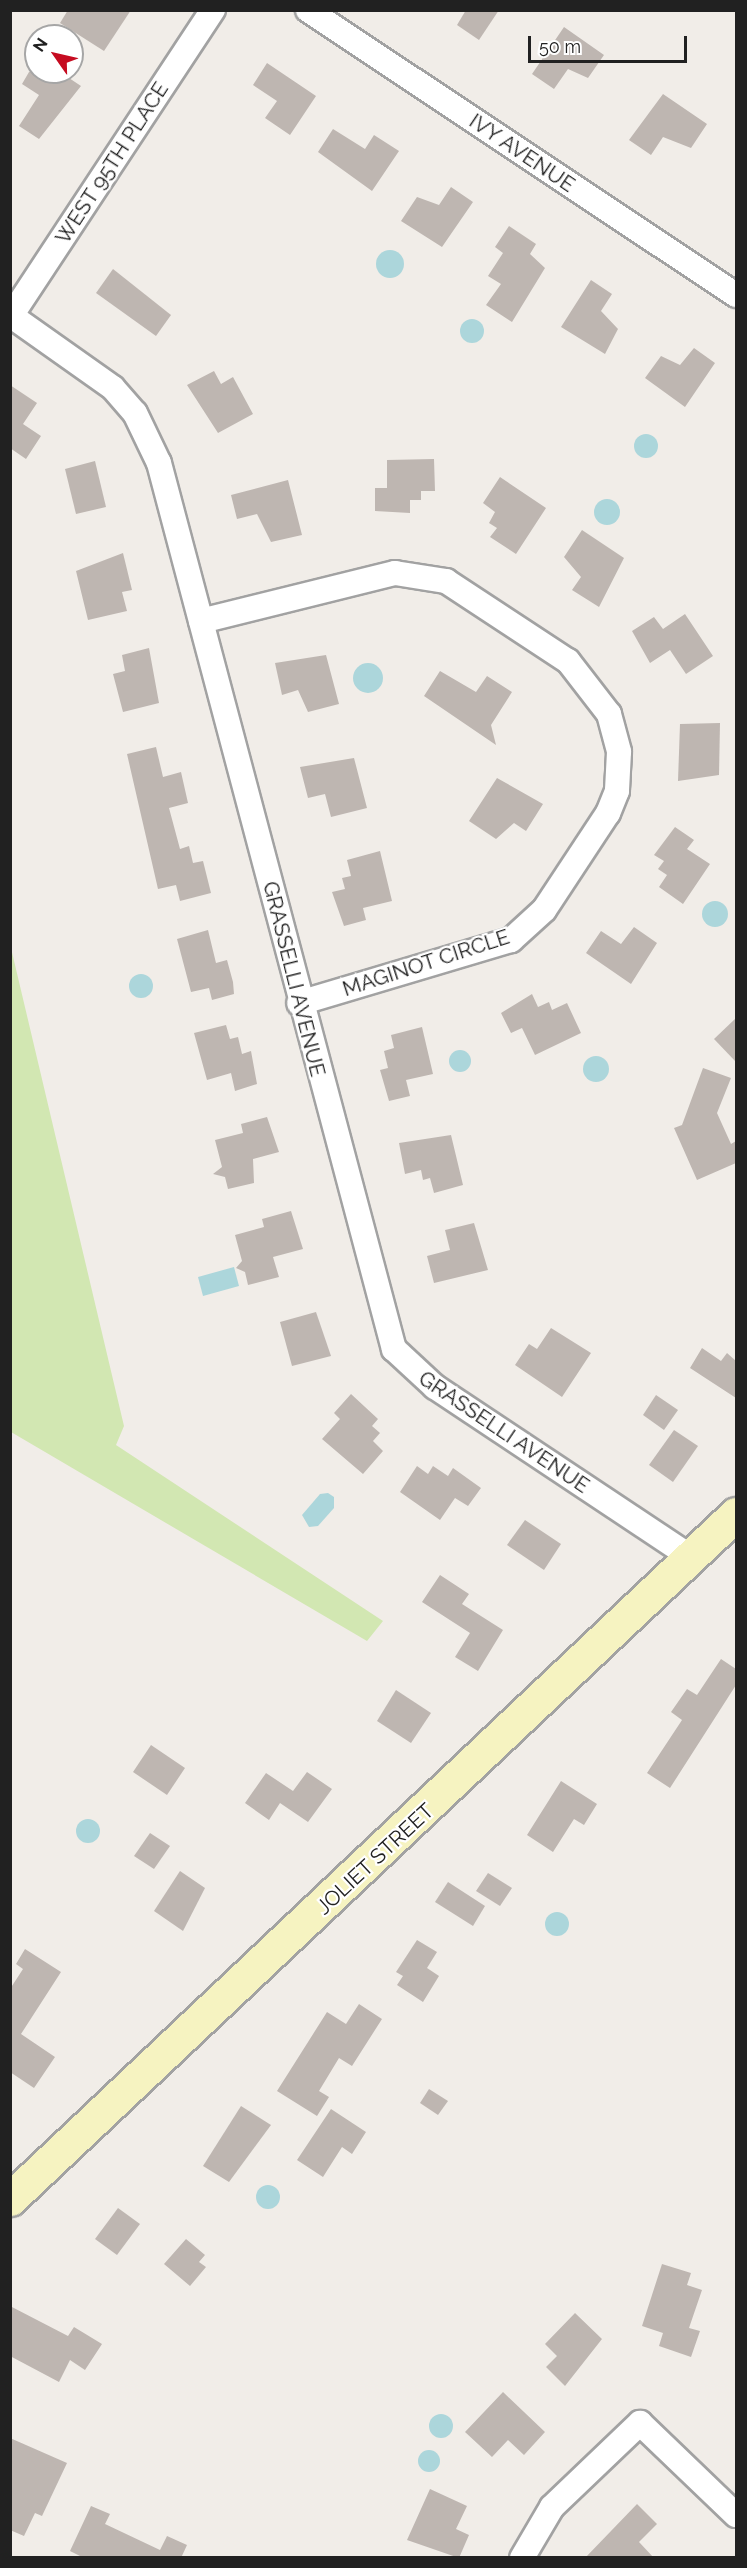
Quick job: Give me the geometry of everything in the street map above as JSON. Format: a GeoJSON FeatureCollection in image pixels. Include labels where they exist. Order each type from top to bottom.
{"type":"FeatureCollection","features":[{"type":"Feature","properties":{"kind":"street","name":"WEST 95TH PLACE"},"geometry":{"type":"LineString","coordinates":[[11,316],[213,10]]}},
{"type":"Feature","properties":{"kind":"street","name":"IVY AVENUE"},"geometry":{"type":"LineString","coordinates":[[308,10],[736,295]]}},
{"type":"Feature","properties":{"kind":"street","name":"GRASSELLI AVENUE"},"geometry":{"type":"LineString","coordinates":[[11,316],[103,380],[135,413],[159,463],[299,1003],[394,1349],[435,1387],[692,1558]]}},
{"type":"Feature","properties":{"kind":"street","name":"MAGINOT CIRCLE"},"geometry":{"type":"LineString","coordinates":[[201,621],[395,573],[446,581],[568,661],[609,714],[619,752],[617,791],[608,813],[544,910],[519,934],[299,1003]]}},
{"type":"Feature","properties":{"kind":"street","name":"JOLIET STREET"},"geometry":{"type":"LineString","coordinates":[[10,2199],[692,1558],[736,1514]]}},
{"type":"Feature","properties":{"kind":"street"},"geometry":{"type":"LineString","coordinates":[[522,2558],[552,2507],[640,2423],[736,2516]]}},
{"type":"Feature","properties":{"kind":"green space"},"geometry":{"type":"Polygon","coordinates":[[[11,948],[124,1426],[116,1445],[383,1621],[367,1641],[11,1432],[11,948]]]}},
{"type":"Feature","properties":{"kind":"water"},"geometry":{"type":"Polygon","coordinates":[[[390,250],[400,254],[404,264],[400,274],[390,278],[380,274],[376,264],[380,254],[390,250]]]}},
{"type":"Feature","properties":{"kind":"water"},"geometry":{"type":"Polygon","coordinates":[[[472,319],[477,320],[483,326],[483,336],[477,342],[472,343],[467,342],[461,336],[460,331],[461,326],[467,320],[472,319]]]}},
{"type":"Feature","properties":{"kind":"water"},"geometry":{"type":"Polygon","coordinates":[[[646,434],[655,437],[658,446],[655,455],[646,458],[637,455],[634,446],[637,437],[646,434]]]}},
{"type":"Feature","properties":{"kind":"water"},"geometry":{"type":"Polygon","coordinates":[[[607,499],[616,503],[620,512],[616,521],[607,525],[598,521],[594,512],[598,503],[607,499]]]}},
{"type":"Feature","properties":{"kind":"water"},"geometry":{"type":"Polygon","coordinates":[[[368,663],[379,667],[383,678],[379,689],[368,693],[357,689],[353,678],[357,667],[368,663]]]}},
{"type":"Feature","properties":{"kind":"water"},"geometry":{"type":"Polygon","coordinates":[[[715,901],[724,905],[728,914],[724,923],[715,927],[706,923],[702,914],[706,905],[715,901]]]}},
{"type":"Feature","properties":{"kind":"water"},"geometry":{"type":"Polygon","coordinates":[[[141,974],[149,978],[153,986],[149,994],[141,998],[133,994],[129,986],[133,978],[141,974]]]}},
{"type":"Feature","properties":{"kind":"water"},"geometry":{"type":"Polygon","coordinates":[[[460,1050],[468,1053],[471,1061],[468,1069],[460,1072],[452,1069],[449,1061],[452,1053],[460,1050]]]}},
{"type":"Feature","properties":{"kind":"water"},"geometry":{"type":"Polygon","coordinates":[[[596,1056],[605,1060],[609,1069],[605,1078],[596,1082],[587,1078],[583,1069],[587,1060],[596,1056]]]}},
{"type":"Feature","properties":{"kind":"water"},"geometry":{"type":"Polygon","coordinates":[[[234,1267],[239,1286],[203,1296],[198,1277],[234,1267]]]}},
{"type":"Feature","properties":{"kind":"water"},"geometry":{"type":"Polygon","coordinates":[[[328,1493],[334,1497],[334,1508],[318,1526],[309,1527],[302,1515],[320,1494],[328,1493]]]}},
{"type":"Feature","properties":{"kind":"water"},"geometry":{"type":"Polygon","coordinates":[[[88,1819],[97,1822],[100,1831],[97,1840],[88,1843],[79,1840],[76,1831],[79,1822],[88,1819]]]}},
{"type":"Feature","properties":{"kind":"water"},"geometry":{"type":"Polygon","coordinates":[[[557,1912],[566,1915],[569,1924],[566,1933],[557,1936],[548,1933],[545,1924],[548,1915],[557,1912]]]}},
{"type":"Feature","properties":{"kind":"water"},"geometry":{"type":"Polygon","coordinates":[[[268,2185],[277,2188],[280,2197],[277,2206],[268,2209],[259,2206],[256,2197],[259,2188],[268,2185]]]}},
{"type":"Feature","properties":{"kind":"water"},"geometry":{"type":"Polygon","coordinates":[[[441,2414],[446,2415],[452,2421],[452,2431],[446,2437],[441,2438],[436,2437],[430,2431],[429,2426],[430,2421],[436,2415],[441,2414]]]}},
{"type":"Feature","properties":{"kind":"water"},"geometry":{"type":"Polygon","coordinates":[[[425,2450],[433,2450],[440,2457],[440,2465],[433,2472],[425,2472],[418,2465],[418,2457],[425,2450]]]}},
{"type":"Feature","properties":{"kind":"building"},"geometry":{"type":"Polygon","coordinates":[[[68,10],[131,10],[104,51],[84,38],[84,24],[60,23],[68,10]]]}},
{"type":"Feature","properties":{"kind":"building"},"geometry":{"type":"Polygon","coordinates":[[[466,10],[499,10],[479,40],[457,25],[466,10]]]}},
{"type":"Feature","properties":{"kind":"building"},"geometry":{"type":"Polygon","coordinates":[[[564,27],[604,55],[588,78],[568,69],[554,89],[532,74],[564,27]]]}},
{"type":"Feature","properties":{"kind":"building"},"geometry":{"type":"Polygon","coordinates":[[[267,63],[316,96],[290,135],[265,118],[277,101],[253,85],[267,63]]]}},
{"type":"Feature","properties":{"kind":"building"},"geometry":{"type":"Polygon","coordinates":[[[24,81],[24,84],[78,84],[81,86],[39,139],[19,126],[39,95],[22,84],[24,81]]]}},
{"type":"Feature","properties":{"kind":"building"},"geometry":{"type":"Polygon","coordinates":[[[663,94],[707,124],[691,148],[663,137],[651,155],[629,140],[663,94]]]}},
{"type":"Feature","properties":{"kind":"building"},"geometry":{"type":"Polygon","coordinates":[[[333,129],[365,149],[374,135],[399,151],[372,191],[318,152],[333,129]]]}},
{"type":"Feature","properties":{"kind":"building"},"geometry":{"type":"Polygon","coordinates":[[[451,187],[473,202],[442,247],[401,221],[417,197],[439,205],[451,187]]]}},
{"type":"Feature","properties":{"kind":"building"},"geometry":{"type":"Polygon","coordinates":[[[509,226],[536,244],[530,254],[545,268],[512,322],[486,305],[501,284],[488,276],[503,253],[495,247],[509,226]]]}},
{"type":"Feature","properties":{"kind":"building"},"geometry":{"type":"Polygon","coordinates":[[[113,269],[171,315],[156,336],[96,293],[113,269]]]}},
{"type":"Feature","properties":{"kind":"building"},"geometry":{"type":"Polygon","coordinates":[[[591,280],[612,294],[601,311],[618,329],[605,354],[561,327],[591,280]]]}},
{"type":"Feature","properties":{"kind":"building"},"geometry":{"type":"Polygon","coordinates":[[[694,348],[715,363],[685,407],[645,378],[661,356],[680,365],[694,348]]]}},
{"type":"Feature","properties":{"kind":"building"},"geometry":{"type":"Polygon","coordinates":[[[214,371],[221,384],[233,377],[253,414],[218,433],[187,385],[214,371]]]}},
{"type":"Feature","properties":{"kind":"building"},"geometry":{"type":"Polygon","coordinates":[[[10,385],[37,403],[23,424],[41,436],[26,459],[10,448],[10,385]]]}},
{"type":"Feature","properties":{"kind":"building"},"geometry":{"type":"Polygon","coordinates":[[[434,459],[435,491],[421,491],[421,500],[410,500],[410,513],[375,511],[375,488],[387,488],[387,460],[434,459]]]}},
{"type":"Feature","properties":{"kind":"building"},"geometry":{"type":"Polygon","coordinates":[[[95,461],[106,507],[76,514],[65,469],[95,461]]]}},
{"type":"Feature","properties":{"kind":"building"},"geometry":{"type":"Polygon","coordinates":[[[500,477],[546,508],[516,554],[490,537],[497,528],[489,523],[495,512],[483,503],[500,477]]]}},
{"type":"Feature","properties":{"kind":"building"},"geometry":{"type":"Polygon","coordinates":[[[288,480],[302,535],[271,542],[257,514],[237,519],[231,495],[288,480]]]}},
{"type":"Feature","properties":{"kind":"building"},"geometry":{"type":"Polygon","coordinates":[[[582,530],[624,558],[599,607],[572,590],[581,577],[564,557],[582,530]]]}},
{"type":"Feature","properties":{"kind":"building"},"geometry":{"type":"Polygon","coordinates":[[[123,553],[132,590],[122,592],[127,611],[88,620],[76,571],[123,553]]]}},
{"type":"Feature","properties":{"kind":"building"},"geometry":{"type":"Polygon","coordinates":[[[685,614],[713,656],[686,674],[670,650],[650,663],[632,631],[654,617],[663,629],[685,614]]]}},
{"type":"Feature","properties":{"kind":"building"},"geometry":{"type":"Polygon","coordinates":[[[149,648],[159,703],[123,712],[113,674],[125,671],[122,655],[149,648]]]}},
{"type":"Feature","properties":{"kind":"building"},"geometry":{"type":"Polygon","coordinates":[[[326,655],[339,704],[308,712],[298,690],[282,695],[275,663],[326,655]]]}},
{"type":"Feature","properties":{"kind":"building"},"geometry":{"type":"Polygon","coordinates":[[[440,671],[476,692],[487,676],[512,692],[491,725],[496,745],[424,696],[440,671]]]}},
{"type":"Feature","properties":{"kind":"building"},"geometry":{"type":"Polygon","coordinates":[[[720,723],[719,775],[678,781],[680,724],[720,723]]]}},
{"type":"Feature","properties":{"kind":"building"},"geometry":{"type":"Polygon","coordinates":[[[156,747],[163,777],[181,772],[188,803],[169,808],[180,849],[189,846],[193,863],[203,861],[211,893],[180,901],[176,885],[158,889],[127,754],[156,747]]]}},
{"type":"Feature","properties":{"kind":"building"},"geometry":{"type":"Polygon","coordinates":[[[354,758],[367,808],[331,817],[325,794],[308,798],[300,767],[354,758]]]}},
{"type":"Feature","properties":{"kind":"building"},"geometry":{"type":"Polygon","coordinates":[[[497,778],[543,804],[526,831],[514,823],[496,839],[469,821],[497,778]]]}},
{"type":"Feature","properties":{"kind":"building"},"geometry":{"type":"Polygon","coordinates":[[[675,827],[694,840],[687,849],[710,864],[683,904],[659,887],[667,875],[658,869],[664,861],[654,855],[675,827]]]}},
{"type":"Feature","properties":{"kind":"building"},"geometry":{"type":"Polygon","coordinates":[[[380,851],[392,901],[363,908],[366,920],[344,926],[332,892],[345,889],[342,878],[351,876],[347,860],[380,851]]]}},
{"type":"Feature","properties":{"kind":"building"},"geometry":{"type":"Polygon","coordinates":[[[634,927],[657,943],[631,984],[586,953],[601,931],[621,944],[634,927]]]}},
{"type":"Feature","properties":{"kind":"building"},"geometry":{"type":"Polygon","coordinates":[[[208,930],[216,963],[227,960],[234,994],[212,1000],[209,988],[191,992],[177,939],[208,930]]]}},
{"type":"Feature","properties":{"kind":"building"},"geometry":{"type":"Polygon","coordinates":[[[532,994],[538,1007],[549,1002],[552,1010],[567,1003],[581,1033],[535,1055],[522,1028],[511,1033],[501,1013],[532,994]]]}},
{"type":"Feature","properties":{"kind":"building"},"geometry":{"type":"Polygon","coordinates":[[[736,1018],[736,1062],[714,1039],[736,1018]]]}},
{"type":"Feature","properties":{"kind":"building"},"geometry":{"type":"Polygon","coordinates":[[[226,1025],[230,1039],[238,1037],[242,1054],[251,1051],[257,1084],[235,1091],[231,1073],[207,1080],[194,1033],[226,1025]]]}},
{"type":"Feature","properties":{"kind":"building"},"geometry":{"type":"Polygon","coordinates":[[[422,1027],[433,1074],[406,1080],[410,1096],[389,1101],[380,1070],[388,1068],[384,1051],[394,1048],[391,1035],[422,1027]]]}},
{"type":"Feature","properties":{"kind":"building"},"geometry":{"type":"Polygon","coordinates":[[[703,1068],[731,1078],[717,1113],[731,1144],[736,1141],[736,1163],[697,1180],[674,1128],[682,1125],[703,1068]]]}},
{"type":"Feature","properties":{"kind":"building"},"geometry":{"type":"Polygon","coordinates":[[[267,1117],[279,1152],[253,1159],[254,1183],[228,1189],[225,1177],[213,1174],[222,1167],[215,1140],[243,1133],[241,1124],[267,1117]]]}},
{"type":"Feature","properties":{"kind":"building"},"geometry":{"type":"Polygon","coordinates":[[[451,1135],[463,1185],[434,1193],[430,1178],[423,1180],[421,1170],[405,1174],[399,1143],[451,1135]]]}},
{"type":"Feature","properties":{"kind":"building"},"geometry":{"type":"Polygon","coordinates":[[[291,1211],[303,1249],[273,1257],[279,1277],[248,1285],[245,1272],[236,1268],[242,1261],[235,1235],[264,1227],[262,1219],[291,1211]]]}},
{"type":"Feature","properties":{"kind":"building"},"geometry":{"type":"Polygon","coordinates":[[[474,1223],[488,1270],[434,1283],[427,1256],[450,1250],[445,1230],[474,1223]]]}},
{"type":"Feature","properties":{"kind":"building"},"geometry":{"type":"Polygon","coordinates":[[[316,1312],[331,1356],[292,1366],[280,1322],[316,1312]]]}},
{"type":"Feature","properties":{"kind":"building"},"geometry":{"type":"Polygon","coordinates":[[[551,1328],[591,1353],[562,1397],[515,1365],[529,1344],[537,1349],[551,1328]]]}},
{"type":"Feature","properties":{"kind":"building"},"geometry":{"type":"Polygon","coordinates":[[[702,1348],[721,1361],[727,1353],[736,1361],[736,1398],[690,1368],[702,1348]]]}},
{"type":"Feature","properties":{"kind":"building"},"geometry":{"type":"Polygon","coordinates":[[[351,1394],[378,1419],[372,1426],[380,1433],[373,1441],[383,1451],[363,1474],[322,1439],[340,1419],[334,1413],[351,1394]]]}},
{"type":"Feature","properties":{"kind":"building"},"geometry":{"type":"Polygon","coordinates":[[[656,1395],[678,1410],[664,1430],[643,1415],[656,1395]]]}},
{"type":"Feature","properties":{"kind":"building"},"geometry":{"type":"Polygon","coordinates":[[[674,1430],[698,1446],[673,1482],[649,1465],[674,1430]]]}},
{"type":"Feature","properties":{"kind":"building"},"geometry":{"type":"Polygon","coordinates":[[[417,1466],[428,1474],[433,1466],[448,1476],[453,1468],[481,1488],[468,1506],[455,1498],[440,1520],[400,1492],[417,1466]]]}},
{"type":"Feature","properties":{"kind":"building"},"geometry":{"type":"Polygon","coordinates":[[[525,1520],[561,1544],[544,1570],[507,1545],[525,1520]]]}},
{"type":"Feature","properties":{"kind":"building"},"geometry":{"type":"Polygon","coordinates":[[[440,1575],[469,1594],[462,1604],[503,1630],[478,1671],[455,1657],[470,1633],[422,1602],[440,1575]]]}},
{"type":"Feature","properties":{"kind":"building"},"geometry":{"type":"Polygon","coordinates":[[[721,1659],[736,1669],[736,1685],[670,1788],[647,1773],[682,1720],[671,1712],[687,1689],[697,1695],[721,1659]]]}},
{"type":"Feature","properties":{"kind":"building"},"geometry":{"type":"Polygon","coordinates":[[[396,1690],[431,1713],[411,1743],[377,1721],[396,1690]]]}},
{"type":"Feature","properties":{"kind":"building"},"geometry":{"type":"Polygon","coordinates":[[[151,1745],[185,1768],[167,1795],[133,1772],[151,1745]]]}},
{"type":"Feature","properties":{"kind":"building"},"geometry":{"type":"Polygon","coordinates":[[[307,1772],[332,1789],[308,1822],[280,1803],[269,1820],[245,1803],[266,1773],[293,1791],[307,1772]]]}},
{"type":"Feature","properties":{"kind":"building"},"geometry":{"type":"Polygon","coordinates":[[[561,1781],[597,1804],[584,1825],[574,1819],[553,1852],[527,1835],[561,1781]]]}},
{"type":"Feature","properties":{"kind":"building"},"geometry":{"type":"Polygon","coordinates":[[[150,1833],[170,1846],[154,1869],[134,1856],[150,1833]]]}},
{"type":"Feature","properties":{"kind":"building"},"geometry":{"type":"Polygon","coordinates":[[[180,1871],[205,1888],[183,1931],[154,1911],[180,1871]]]}},
{"type":"Feature","properties":{"kind":"building"},"geometry":{"type":"Polygon","coordinates":[[[488,1873],[512,1888],[500,1906],[476,1891],[488,1873]]]}},
{"type":"Feature","properties":{"kind":"building"},"geometry":{"type":"Polygon","coordinates":[[[448,1882],[485,1906],[473,1926],[435,1902],[448,1882]]]}},
{"type":"Feature","properties":{"kind":"building"},"geometry":{"type":"Polygon","coordinates":[[[417,1940],[437,1952],[427,1968],[439,1976],[423,2002],[397,1985],[403,1976],[396,1972],[417,1940]]]}},
{"type":"Feature","properties":{"kind":"building"},"geometry":{"type":"Polygon","coordinates":[[[25,1949],[61,1972],[21,2034],[55,2057],[34,2088],[10,2072],[10,1989],[23,1969],[16,1964],[25,1949]]]}},
{"type":"Feature","properties":{"kind":"building"},"geometry":{"type":"Polygon","coordinates":[[[359,2004],[382,2019],[352,2066],[339,2058],[319,2091],[329,2097],[317,2116],[277,2091],[327,2012],[346,2024],[359,2004]]]}},
{"type":"Feature","properties":{"kind":"building"},"geometry":{"type":"Polygon","coordinates":[[[429,2089],[448,2101],[438,2115],[420,2103],[429,2089]]]}},
{"type":"Feature","properties":{"kind":"building"},"geometry":{"type":"Polygon","coordinates":[[[241,2106],[271,2125],[229,2182],[203,2166],[241,2106]]]}},
{"type":"Feature","properties":{"kind":"building"},"geometry":{"type":"Polygon","coordinates":[[[331,2109],[366,2132],[352,2154],[342,2147],[323,2177],[297,2160],[331,2109]]]}},
{"type":"Feature","properties":{"kind":"building"},"geometry":{"type":"Polygon","coordinates":[[[118,2208],[140,2224],[117,2255],[95,2239],[118,2208]]]}},
{"type":"Feature","properties":{"kind":"building"},"geometry":{"type":"Polygon","coordinates":[[[186,2239],[205,2255],[199,2262],[206,2267],[190,2286],[164,2264],[186,2239]]]}},
{"type":"Feature","properties":{"kind":"building"},"geometry":{"type":"Polygon","coordinates":[[[662,2264],[691,2273],[687,2285],[702,2290],[689,2328],[700,2331],[691,2357],[659,2346],[663,2333],[642,2326],[662,2264]]]}},
{"type":"Feature","properties":{"kind":"building"},"geometry":{"type":"Polygon","coordinates":[[[10,2306],[68,2336],[74,2327],[102,2344],[85,2370],[70,2360],[59,2382],[10,2356],[10,2306]]]}},
{"type":"Feature","properties":{"kind":"building"},"geometry":{"type":"Polygon","coordinates":[[[575,2313],[602,2339],[565,2386],[546,2367],[557,2356],[545,2344],[575,2313]]]}},
{"type":"Feature","properties":{"kind":"building"},"geometry":{"type":"Polygon","coordinates":[[[503,2392],[545,2432],[524,2455],[508,2440],[492,2457],[465,2432],[503,2392]]]}},
{"type":"Feature","properties":{"kind":"building"},"geometry":{"type":"Polygon","coordinates":[[[10,2438],[67,2463],[42,2516],[35,2513],[24,2536],[10,2530],[10,2438]]]}},
{"type":"Feature","properties":{"kind":"building"},"geometry":{"type":"Polygon","coordinates":[[[430,2489],[467,2506],[456,2529],[469,2535],[459,2558],[407,2540],[430,2489]]]}},
{"type":"Feature","properties":{"kind":"building"},"geometry":{"type":"Polygon","coordinates":[[[637,2504],[657,2524],[639,2542],[654,2558],[585,2558],[637,2504]]]}},
{"type":"Feature","properties":{"kind":"building"},"geometry":{"type":"Polygon","coordinates":[[[91,2506],[110,2514],[105,2524],[160,2550],[167,2536],[187,2545],[181,2558],[84,2558],[70,2551],[91,2506]]]}}]}
